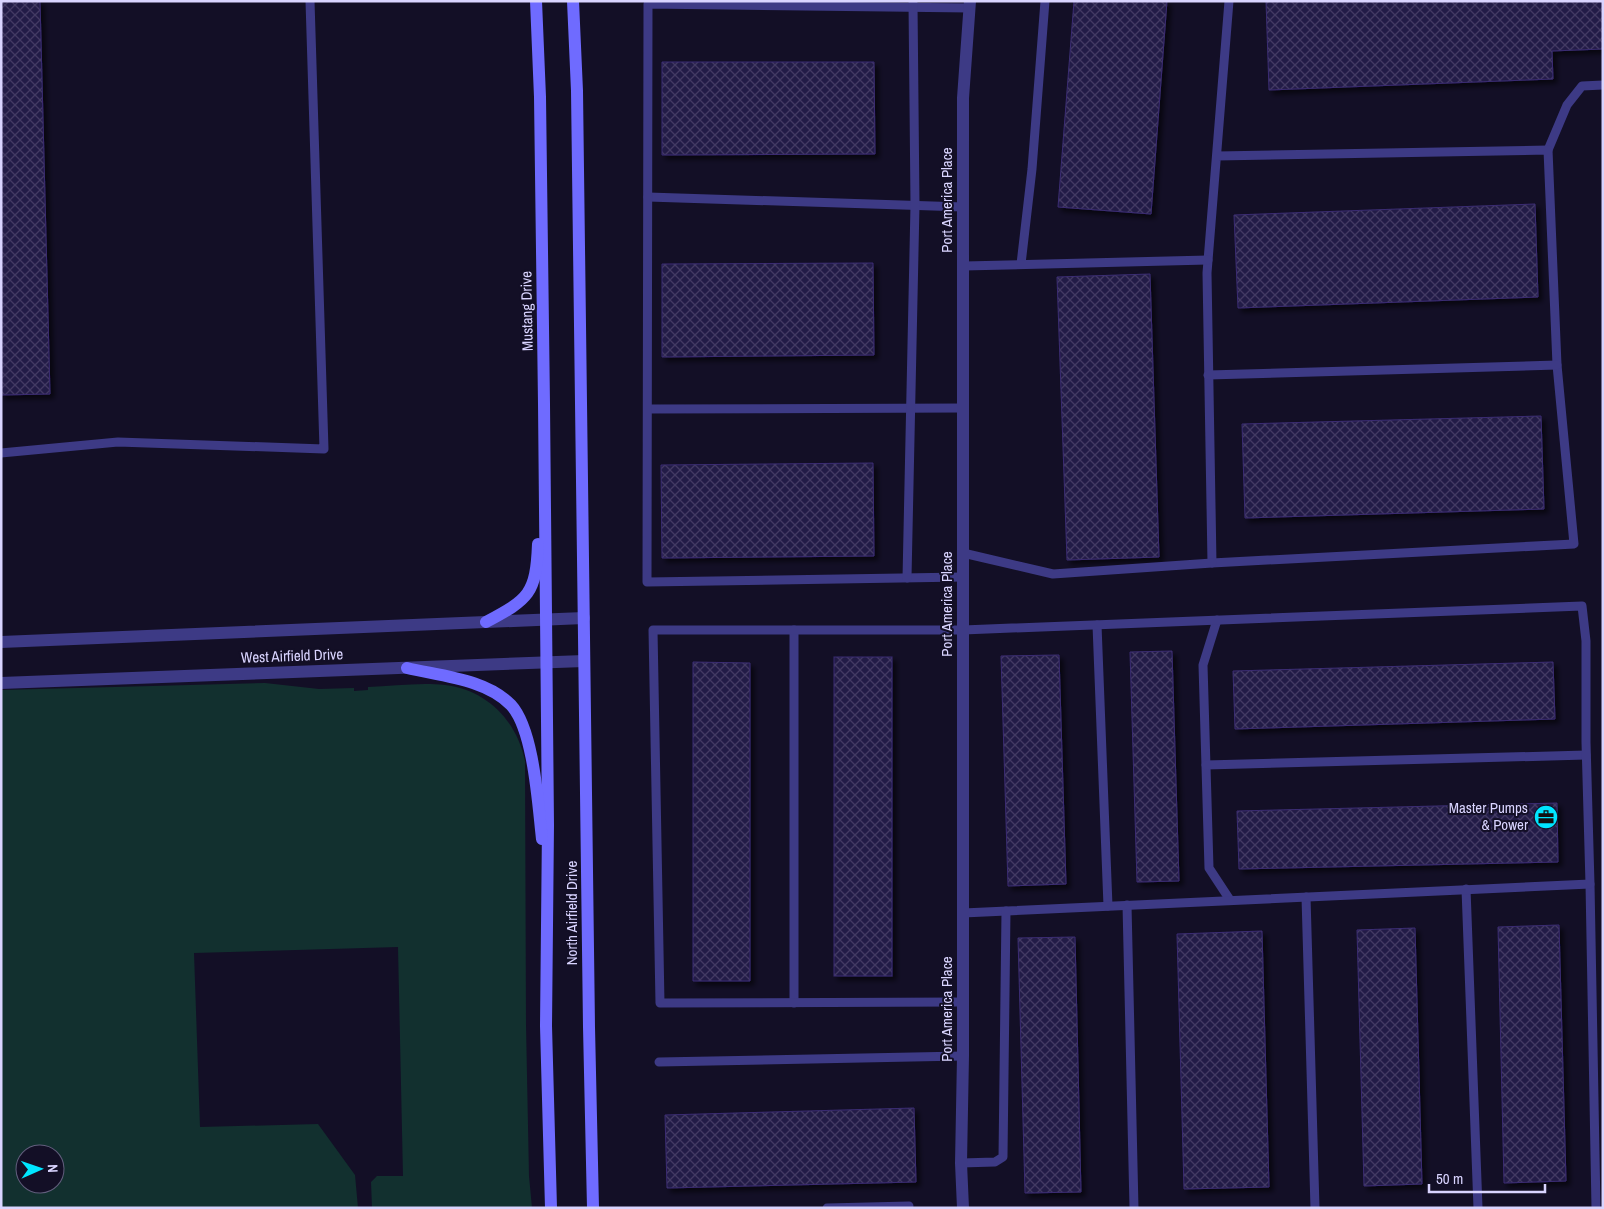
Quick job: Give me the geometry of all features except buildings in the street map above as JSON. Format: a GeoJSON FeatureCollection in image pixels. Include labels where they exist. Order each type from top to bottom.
{"type":"FeatureCollection","features":[{"type":"Feature","properties":{"kind":"main road","name":"Mustang Drive"},"geometry":{"type":"LineString","coordinates":[[536,1],[540,97],[546,620]]}},
{"type":"Feature","properties":{"kind":"main road"},"geometry":{"type":"LineString","coordinates":[[573,1],[577,91],[584,618]]}},
{"type":"Feature","properties":{"kind":"main road"},"geometry":{"type":"LineString","coordinates":[[486,622],[512,608],[529,594],[536,575],[544,404]]}},
{"type":"Feature","properties":{"kind":"main road","name":"North Airfield Drive"},"geometry":{"type":"LineString","coordinates":[[584,618],[590,1144],[593,1208]]}},
{"type":"Feature","properties":{"kind":"main road","name":"North Airfield Drive"},"geometry":{"type":"LineString","coordinates":[[546,620],[548,893],[546,1026],[551,1208]]}},
{"type":"Feature","properties":{"kind":"main road"},"geometry":{"type":"LineString","coordinates":[[407,668],[466,681],[491,691],[511,706],[524,727],[530,748],[548,893]]}},
{"type":"Feature","properties":{"kind":"street","name":"Port America Place"},"geometry":{"type":"LineString","coordinates":[[963,1208],[961,1163],[963,1056],[963,98],[970,4]]}},
{"type":"Feature","properties":{"kind":"street","name":"West Airfield Drive"},"geometry":{"type":"LineString","coordinates":[[1,642],[584,618]]}},
{"type":"Feature","properties":{"kind":"street","name":"West Airfield Drive"},"geometry":{"type":"LineString","coordinates":[[1,683],[584,661]]}},
{"type":"Feature","properties":{"kind":"lane"},"geometry":{"type":"LineString","coordinates":[[1,453],[118,442],[324,449],[310,1]]}},
{"type":"Feature","properties":{"kind":"lane"},"geometry":{"type":"LineString","coordinates":[[1022,264],[1032,170],[1045,1]]}},
{"type":"Feature","properties":{"kind":"lane"},"geometry":{"type":"LineString","coordinates":[[1212,562],[1208,375],[1208,260],[1229,1]]}},
{"type":"Feature","properties":{"kind":"lane"},"geometry":{"type":"LineString","coordinates":[[963,577],[647,582],[648,3],[970,4]]}},
{"type":"Feature","properties":{"kind":"lane"},"geometry":{"type":"LineString","coordinates":[[907,578],[915,206],[913,4]]}},
{"type":"Feature","properties":{"kind":"lane"},"geometry":{"type":"LineString","coordinates":[[963,553],[1053,574],[1212,562],[1574,544],[1557,365],[1548,150],[1567,104],[1582,86],[1603,85]]}},
{"type":"Feature","properties":{"kind":"lane"},"geometry":{"type":"LineString","coordinates":[[1217,156],[1548,150]]}},
{"type":"Feature","properties":{"kind":"lane"},"geometry":{"type":"LineString","coordinates":[[648,197],[964,207]]}},
{"type":"Feature","properties":{"kind":"lane"},"geometry":{"type":"LineString","coordinates":[[964,266],[1208,260]]}},
{"type":"Feature","properties":{"kind":"lane"},"geometry":{"type":"LineString","coordinates":[[1208,375],[1557,365]]}},
{"type":"Feature","properties":{"kind":"lane"},"geometry":{"type":"LineString","coordinates":[[648,409],[964,408]]}},
{"type":"Feature","properties":{"kind":"lane"},"geometry":{"type":"LineString","coordinates":[[963,1002],[660,1003],[653,630],[963,630],[1582,606],[1586,641],[1586,755],[1596,1208]]}},
{"type":"Feature","properties":{"kind":"lane"},"geometry":{"type":"LineString","coordinates":[[1217,620],[1203,665],[1209,868],[1230,900]]}},
{"type":"Feature","properties":{"kind":"lane"},"geometry":{"type":"LineString","coordinates":[[1097,625],[1108,906]]}},
{"type":"Feature","properties":{"kind":"lane"},"geometry":{"type":"LineString","coordinates":[[794,630],[794,1002]]}},
{"type":"Feature","properties":{"kind":"lane"},"geometry":{"type":"LineString","coordinates":[[1206,765],[1586,755]]}},
{"type":"Feature","properties":{"kind":"lane"},"geometry":{"type":"LineString","coordinates":[[963,913],[1590,884]]}},
{"type":"Feature","properties":{"kind":"lane"},"geometry":{"type":"LineString","coordinates":[[1466,889],[1478,1208]]}},
{"type":"Feature","properties":{"kind":"lane"},"geometry":{"type":"LineString","coordinates":[[1306,897],[1315,1208]]}},
{"type":"Feature","properties":{"kind":"lane"},"geometry":{"type":"LineString","coordinates":[[1127,905],[1134,1208]]}},
{"type":"Feature","properties":{"kind":"lane"},"geometry":{"type":"LineString","coordinates":[[961,1163],[995,1162],[1003,1157],[1006,911]]}},
{"type":"Feature","properties":{"kind":"lane"},"geometry":{"type":"LineString","coordinates":[[659,1062],[963,1056]]}},
{"type":"Feature","properties":{"kind":"lane"},"geometry":{"type":"LineString","coordinates":[[827,1208],[909,1206]]}},
{"type":"Feature","properties":{"kind":"green space"},"geometry":{"type":"Polygon","coordinates":[[[265,683],[319,689],[354,688],[354,691],[368,690],[368,687],[436,684],[460,688],[474,693],[498,710],[515,733],[525,761],[526,1025],[529,1176],[532,1208],[372,1208],[371,1182],[377,1176],[403,1176],[398,947],[194,953],[200,1127],[318,1124],[355,1175],[358,1208],[1,1208],[1,690],[265,683]]]}},
{"type":"Feature","properties":{"kind":"place","name":"Master Pumps & Power"},"geometry":{"type":"Point","coordinates":[1546,817]}}]}
